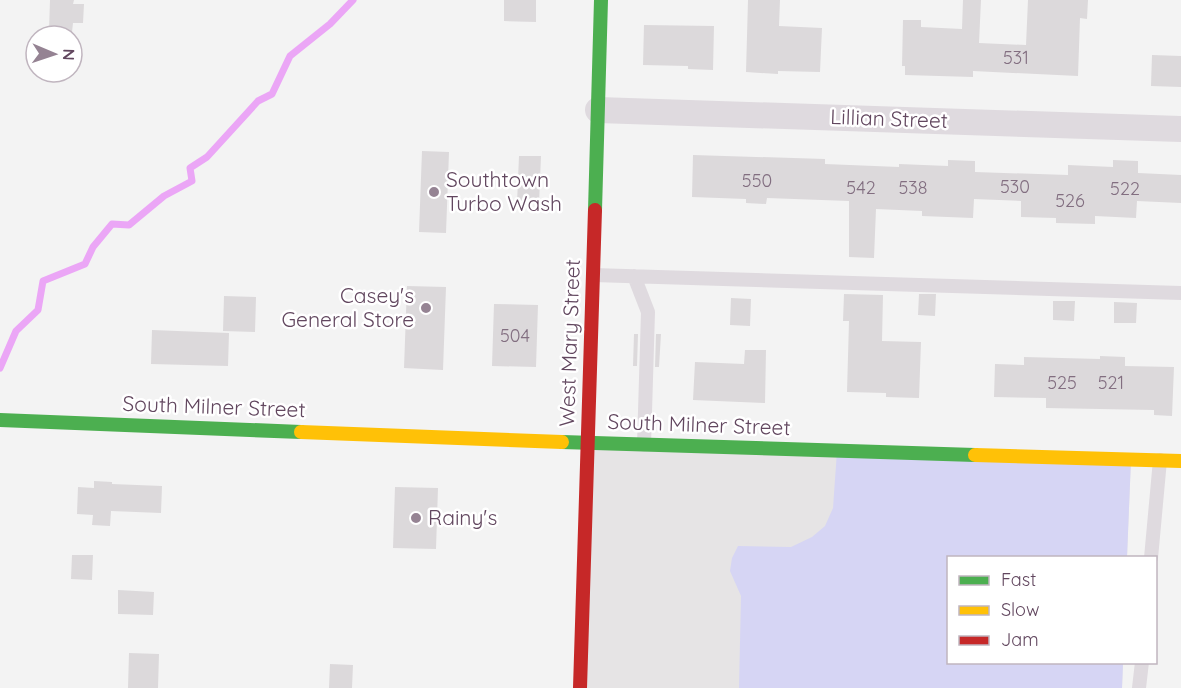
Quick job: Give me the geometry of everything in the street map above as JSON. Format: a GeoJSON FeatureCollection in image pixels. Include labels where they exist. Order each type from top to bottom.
{"type":"FeatureCollection","features":[{"type":"Feature","properties":{"kind":"main road","name":"West Mary Street"},"geometry":{"type":"LineString","coordinates":[[580,688],[601,0]]}},
{"type":"Feature","properties":{"kind":"main road","name":"South Milner Street"},"geometry":{"type":"LineString","coordinates":[[0,420],[644,445],[1181,461]]}},
{"type":"Feature","properties":{"kind":"street","name":"Lillian Street"},"geometry":{"type":"LineString","coordinates":[[598,110],[1181,129]]}},
{"type":"Feature","properties":{"kind":"lane"},"geometry":{"type":"LineString","coordinates":[[593,275],[1181,293]]}},
{"type":"Feature","properties":{"kind":"lane"},"geometry":{"type":"LineString","coordinates":[[634,276],[648,312],[644,445]]}},
{"type":"Feature","properties":{"kind":"lane"},"geometry":{"type":"LineString","coordinates":[[1151,556],[1160,460]]}},
{"type":"Feature","properties":{"kind":"lane"},"geometry":{"type":"LineString","coordinates":[[1139,688],[1142,664]]}},
{"type":"Feature","properties":{"kind":"shaded area"},"geometry":{"type":"Polygon","coordinates":[[[588,443],[1131,459],[1127,556],[947,556],[947,664],[1123,664],[1122,688],[580,688],[588,443]]]}},
{"type":"Feature","properties":{"kind":"shaded area"},"geometry":{"type":"Polygon","coordinates":[[[837,451],[1131,459],[1127,556],[947,556],[947,664],[1123,664],[1122,688],[739,688],[741,596],[730,571],[732,558],[738,546],[791,547],[812,537],[825,526],[833,508],[837,451]]]}},
{"type":"Feature","properties":{"kind":"building"},"geometry":{"type":"Polygon","coordinates":[[[50,0],[74,0],[73,4],[84,4],[83,23],[49,24],[50,0]]]}},
{"type":"Feature","properties":{"kind":"building"},"geometry":{"type":"Polygon","coordinates":[[[504,0],[536,0],[536,22],[504,21],[504,0]]]}},
{"type":"Feature","properties":{"kind":"building"},"geometry":{"type":"Polygon","coordinates":[[[748,0],[780,0],[779,26],[822,28],[820,72],[778,71],[778,74],[746,72],[748,0]]]}},
{"type":"Feature","properties":{"kind":"building"},"geometry":{"type":"Polygon","coordinates":[[[963,0],[981,0],[979,43],[1026,45],[1028,0],[1088,0],[1087,19],[1080,18],[1078,76],[973,71],[973,77],[905,75],[905,66],[902,66],[903,20],[921,20],[921,27],[962,29],[963,0]]]}},
{"type":"Feature","properties":{"kind":"building"},"geometry":{"type":"Polygon","coordinates":[[[644,25],[714,26],[713,70],[688,69],[688,66],[643,65],[644,25]]]}},
{"type":"Feature","properties":{"kind":"building"},"geometry":{"type":"Polygon","coordinates":[[[1152,55],[1181,56],[1181,87],[1151,86],[1152,55]]]}},
{"type":"Feature","properties":{"kind":"building","name":"Southtown Turbo Wash"},"geometry":{"type":"Polygon","coordinates":[[[422,151],[449,152],[446,233],[419,232],[422,151]]]}},
{"type":"Feature","properties":{"kind":"building"},"geometry":{"type":"Polygon","coordinates":[[[693,155],[825,159],[825,164],[899,167],[899,164],[948,166],[948,160],[975,161],[975,172],[1068,175],[1068,165],[1113,167],[1113,160],[1138,161],[1138,173],[1181,175],[1181,203],[1137,201],[1136,218],[1095,216],[1095,224],[1056,223],[1056,218],[1021,217],[1021,201],[974,199],[973,218],[922,216],[922,211],[876,209],[874,258],[849,257],[849,201],[767,198],[766,204],[746,203],[746,199],[692,197],[693,155]]]}},
{"type":"Feature","properties":{"kind":"building"},"geometry":{"type":"Polygon","coordinates":[[[519,156],[541,156],[539,204],[517,203],[519,156]]]}},
{"type":"Feature","properties":{"kind":"building","name":"Casey's General Store"},"geometry":{"type":"Polygon","coordinates":[[[407,286],[446,287],[443,370],[404,368],[407,286]]]}},
{"type":"Feature","properties":{"kind":"building"},"geometry":{"type":"Polygon","coordinates":[[[844,294],[883,295],[882,341],[921,342],[919,398],[886,397],[886,393],[847,392],[849,321],[843,321],[844,294]]]}},
{"type":"Feature","properties":{"kind":"building"},"geometry":{"type":"Polygon","coordinates":[[[919,294],[936,294],[935,316],[918,315],[919,294]]]}},
{"type":"Feature","properties":{"kind":"building"},"geometry":{"type":"Polygon","coordinates":[[[224,296],[256,297],[255,332],[223,331],[224,296]]]}},
{"type":"Feature","properties":{"kind":"building"},"geometry":{"type":"Polygon","coordinates":[[[731,298],[751,299],[750,326],[730,325],[731,298]]]}},
{"type":"Feature","properties":{"kind":"building"},"geometry":{"type":"Polygon","coordinates":[[[1053,301],[1075,301],[1074,321],[1053,320],[1053,301]]]}},
{"type":"Feature","properties":{"kind":"building"},"geometry":{"type":"Polygon","coordinates":[[[1114,302],[1137,303],[1136,323],[1114,323],[1114,302]]]}},
{"type":"Feature","properties":{"kind":"building"},"geometry":{"type":"Polygon","coordinates":[[[494,304],[538,305],[536,367],[492,366],[494,304]]]}},
{"type":"Feature","properties":{"kind":"building"},"geometry":{"type":"Polygon","coordinates":[[[152,330],[229,333],[228,366],[151,364],[152,330]]]}},
{"type":"Feature","properties":{"kind":"building"},"geometry":{"type":"Polygon","coordinates":[[[634,334],[638,334],[637,366],[633,366],[634,334]]]}},
{"type":"Feature","properties":{"kind":"building"},"geometry":{"type":"Polygon","coordinates":[[[656,334],[661,334],[659,367],[655,367],[656,334]]]}},
{"type":"Feature","properties":{"kind":"building"},"geometry":{"type":"Polygon","coordinates":[[[745,350],[766,350],[765,403],[693,400],[695,362],[744,364],[745,350]]]}},
{"type":"Feature","properties":{"kind":"building"},"geometry":{"type":"Polygon","coordinates":[[[1100,356],[1125,357],[1125,366],[1174,367],[1172,416],[1154,415],[1154,410],[1046,408],[1046,398],[994,397],[995,364],[1024,365],[1024,357],[1100,359],[1100,356]]]}},
{"type":"Feature","properties":{"kind":"building"},"geometry":{"type":"Polygon","coordinates":[[[94,481],[162,486],[161,513],[111,511],[110,526],[92,525],[93,515],[77,514],[78,487],[94,488],[94,481]]]}},
{"type":"Feature","properties":{"kind":"building","name":"Rainy's"},"geometry":{"type":"Polygon","coordinates":[[[395,487],[438,488],[436,549],[393,548],[395,487]]]}},
{"type":"Feature","properties":{"kind":"building"},"geometry":{"type":"Polygon","coordinates":[[[72,555],[93,555],[92,580],[71,579],[72,555]]]}},
{"type":"Feature","properties":{"kind":"building"},"geometry":{"type":"Polygon","coordinates":[[[118,590],[154,592],[153,615],[118,614],[118,590]]]}},
{"type":"Feature","properties":{"kind":"building"},"geometry":{"type":"Polygon","coordinates":[[[129,653],[159,654],[158,688],[128,688],[129,653]]]}},
{"type":"Feature","properties":{"kind":"building"},"geometry":{"type":"Polygon","coordinates":[[[330,664],[353,665],[352,688],[329,688],[330,664]]]}},
{"type":"Feature","properties":{"kind":"waterway"},"geometry":{"type":"LineString","coordinates":[[0,368],[16,331],[38,310],[43,281],[85,264],[93,247],[112,224],[129,225],[164,196],[192,181],[190,168],[207,157],[258,101],[272,94],[290,56],[330,24],[353,0]]}},
{"type":"Feature","properties":{"kind":"traffic: fast"},"geometry":{"type":"LineString","coordinates":[[595,210],[601,0]]}},
{"type":"Feature","properties":{"kind":"traffic: fast"},"geometry":{"type":"LineString","coordinates":[[0,420],[301,432]]}},
{"type":"Feature","properties":{"kind":"traffic: fast"},"geometry":{"type":"LineString","coordinates":[[562,442],[975,455]]}},
{"type":"Feature","properties":{"kind":"traffic: slow"},"geometry":{"type":"LineString","coordinates":[[301,432],[562,442]]}},
{"type":"Feature","properties":{"kind":"traffic: slow"},"geometry":{"type":"LineString","coordinates":[[975,455],[1181,461]]}},
{"type":"Feature","properties":{"kind":"traffic: jam"},"geometry":{"type":"LineString","coordinates":[[580,688],[595,210]]}},
{"type":"Feature","properties":{"kind":"place","name":"Southtown Turbo Wash"},"geometry":{"type":"Point","coordinates":[434,192]}},
{"type":"Feature","properties":{"kind":"place","name":"Casey's General Store"},"geometry":{"type":"Point","coordinates":[426,308]}},
{"type":"Feature","properties":{"kind":"place","name":"Rainy's"},"geometry":{"type":"Point","coordinates":[416,518]}}]}
